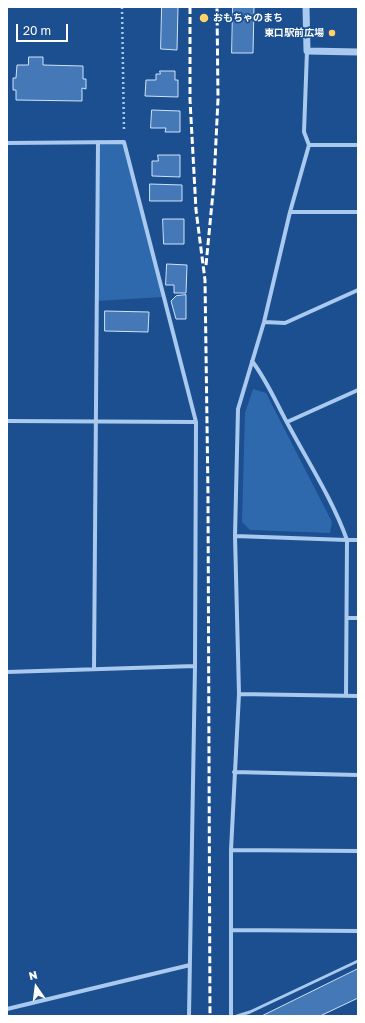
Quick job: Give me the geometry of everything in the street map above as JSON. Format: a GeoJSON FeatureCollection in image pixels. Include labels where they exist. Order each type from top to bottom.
{"type":"FeatureCollection","features":[{"type":"Feature","properties":{"kind":"street"},"geometry":{"type":"LineString","coordinates":[[231,1016],[231,850],[239,694],[235,536],[238,409],[264,322],[290,212],[309,145],[304,132],[307,50],[306,7]]}},
{"type":"Feature","properties":{"kind":"street"},"geometry":{"type":"LineString","coordinates":[[307,50],[358,52]]}},
{"type":"Feature","properties":{"kind":"street"},"geometry":{"type":"LineString","coordinates":[[94,669],[98,142]]}},
{"type":"Feature","properties":{"kind":"street"},"geometry":{"type":"LineString","coordinates":[[7,143],[124,142],[196,422],[195,666],[189,1016]]}},
{"type":"Feature","properties":{"kind":"street"},"geometry":{"type":"LineString","coordinates":[[309,145],[358,145]]}},
{"type":"Feature","properties":{"kind":"street"},"geometry":{"type":"LineString","coordinates":[[290,212],[357,214]]}},
{"type":"Feature","properties":{"kind":"street"},"geometry":{"type":"LineString","coordinates":[[264,322],[284,323],[358,290]]}},
{"type":"Feature","properties":{"kind":"street"},"geometry":{"type":"LineString","coordinates":[[252,361],[264,377],[339,518],[347,540],[346,696]]}},
{"type":"Feature","properties":{"kind":"street"},"geometry":{"type":"LineString","coordinates":[[287,422],[358,390]]}},
{"type":"Feature","properties":{"kind":"street"},"geometry":{"type":"LineString","coordinates":[[7,421],[196,422]]}},
{"type":"Feature","properties":{"kind":"street"},"geometry":{"type":"LineString","coordinates":[[235,536],[358,540]]}},
{"type":"Feature","properties":{"kind":"street"},"geometry":{"type":"LineString","coordinates":[[347,618],[358,618]]}},
{"type":"Feature","properties":{"kind":"street"},"geometry":{"type":"LineString","coordinates":[[7,672],[195,666]]}},
{"type":"Feature","properties":{"kind":"street"},"geometry":{"type":"LineString","coordinates":[[239,694],[358,696]]}},
{"type":"Feature","properties":{"kind":"street"},"geometry":{"type":"LineString","coordinates":[[234,772],[358,775]]}},
{"type":"Feature","properties":{"kind":"street"},"geometry":{"type":"LineString","coordinates":[[231,850],[358,851]]}},
{"type":"Feature","properties":{"kind":"street"},"geometry":{"type":"LineString","coordinates":[[231,930],[358,931]]}},
{"type":"Feature","properties":{"kind":"street"},"geometry":{"type":"LineString","coordinates":[[7,1009],[190,965]]}},
{"type":"Feature","properties":{"kind":"lane"},"geometry":{"type":"LineString","coordinates":[[237,1016],[250,1014],[358,961]]}},
{"type":"Feature","properties":{"kind":"path"},"geometry":{"type":"LineString","coordinates":[[122,7],[124,142]]}},
{"type":"Feature","properties":{"kind":"shaded area"},"geometry":{"type":"Polygon","coordinates":[[[98,142],[124,142],[163,297],[97,301],[98,142]]]}},
{"type":"Feature","properties":{"kind":"shaded area"},"geometry":{"type":"Polygon","coordinates":[[[253,389],[266,393],[332,522],[330,533],[250,530],[242,522],[245,413],[253,389]]]}},
{"type":"Feature","properties":{"kind":"building"},"geometry":{"type":"Polygon","coordinates":[[[162,7],[178,7],[177,50],[161,49],[162,7]]]}},
{"type":"Feature","properties":{"kind":"building"},"geometry":{"type":"Polygon","coordinates":[[[233,7],[254,7],[253,53],[232,53],[233,7]]]}},
{"type":"Feature","properties":{"kind":"building"},"geometry":{"type":"Polygon","coordinates":[[[29,57],[43,57],[43,65],[83,66],[83,79],[86,79],[86,89],[82,88],[82,101],[16,100],[16,90],[13,90],[13,78],[16,78],[17,65],[28,65],[29,57]]]}},
{"type":"Feature","properties":{"kind":"building"},"geometry":{"type":"Polygon","coordinates":[[[160,71],[175,71],[175,80],[178,80],[178,97],[145,96],[146,80],[156,80],[156,74],[160,74],[160,71]]]}},
{"type":"Feature","properties":{"kind":"building"},"geometry":{"type":"Polygon","coordinates":[[[152,110],[180,111],[180,132],[165,132],[166,128],[151,128],[152,110]]]}},
{"type":"Feature","properties":{"kind":"building"},"geometry":{"type":"Polygon","coordinates":[[[158,155],[180,155],[180,177],[152,176],[152,161],[158,161],[158,155]]]}},
{"type":"Feature","properties":{"kind":"building"},"geometry":{"type":"Polygon","coordinates":[[[150,184],[182,185],[182,201],[150,201],[150,184]]]}},
{"type":"Feature","properties":{"kind":"building"},"geometry":{"type":"Polygon","coordinates":[[[163,219],[184,219],[184,244],[164,244],[163,219]]]}},
{"type":"Feature","properties":{"kind":"building"},"geometry":{"type":"Polygon","coordinates":[[[167,264],[187,265],[186,293],[174,293],[174,285],[166,285],[167,264]]]}},
{"type":"Feature","properties":{"kind":"building"},"geometry":{"type":"Polygon","coordinates":[[[186,295],[186,319],[176,319],[171,301],[176,296],[186,295]]]}},
{"type":"Feature","properties":{"kind":"building"},"geometry":{"type":"Polygon","coordinates":[[[105,311],[149,312],[148,332],[105,331],[105,311]]]}},
{"type":"Feature","properties":{"kind":"building"},"geometry":{"type":"Polygon","coordinates":[[[358,969],[358,998],[320,1016],[262,1016],[358,969]]]}},
{"type":"Feature","properties":{"kind":"railway"},"geometry":{"type":"LineString","coordinates":[[190,7],[190,100],[196,210],[205,280],[208,494],[210,1016]]}},
{"type":"Feature","properties":{"kind":"railway"},"geometry":{"type":"LineString","coordinates":[[206,265],[214,182],[218,99],[217,7]]}},
{"type":"Feature","properties":{"kind":"place","name":"おもちゃのまち"},"geometry":{"type":"Point","coordinates":[204,18]}},
{"type":"Feature","properties":{"kind":"place","name":"東口駅前広場"},"geometry":{"type":"Point","coordinates":[332,33]}}]}
